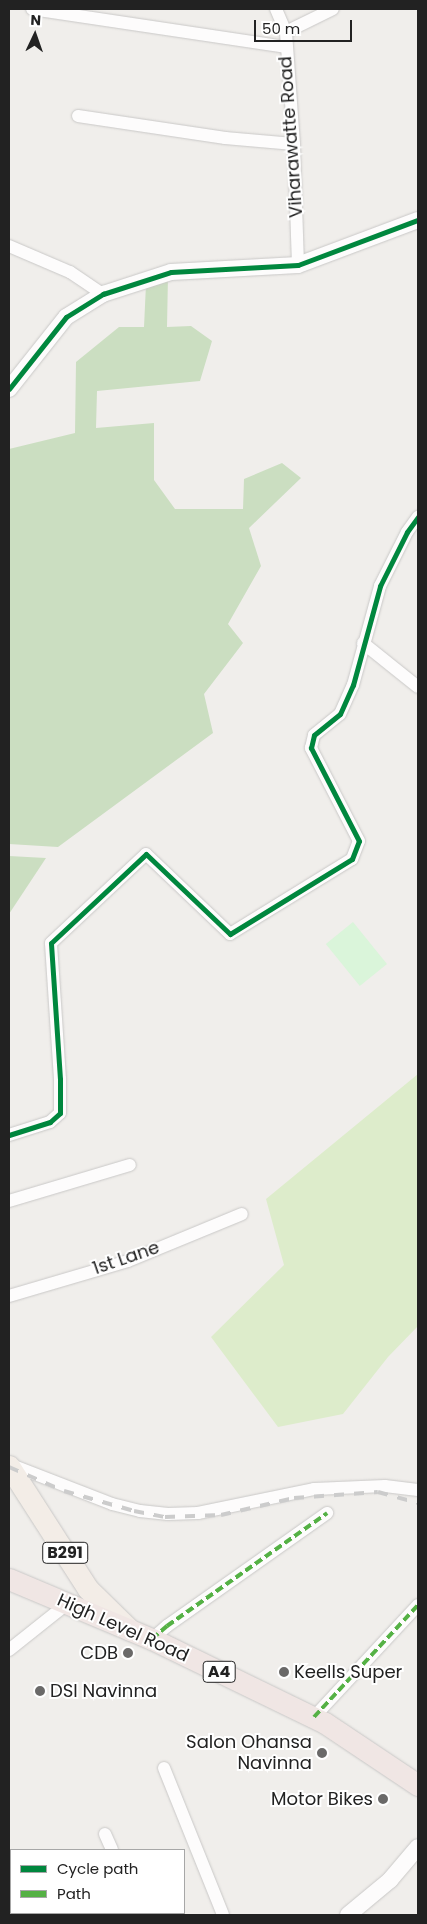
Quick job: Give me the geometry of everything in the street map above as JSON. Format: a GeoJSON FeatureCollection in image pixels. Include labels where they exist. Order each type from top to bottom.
{"type":"FeatureCollection","features":[{"type":"Feature","properties":{"kind":"highway","name":"High Level Road"},"geometry":{"type":"LineString","coordinates":[[9,1579],[152,1639],[314,1717],[351,1739],[418,1785]]}},
{"type":"Feature","properties":{"kind":"main road","name":"B291"},"geometry":{"type":"LineString","coordinates":[[9,1465],[88,1589],[130,1630]]}},
{"type":"Feature","properties":{"kind":"street"},"geometry":{"type":"LineString","coordinates":[[32,9],[285,47]]}},
{"type":"Feature","properties":{"kind":"street"},"geometry":{"type":"LineString","coordinates":[[276,9],[286,32]]}},
{"type":"Feature","properties":{"kind":"street","name":"Viharawatte Road"},"geometry":{"type":"LineString","coordinates":[[298,265],[294,144],[285,47],[286,32],[333,9]]}},
{"type":"Feature","properties":{"kind":"street"},"geometry":{"type":"LineString","coordinates":[[78,116],[216,136],[294,144]]}},
{"type":"Feature","properties":{"kind":"street"},"geometry":{"type":"LineString","coordinates":[[11,382],[66,318],[103,294],[171,272],[298,265],[418,220]]}},
{"type":"Feature","properties":{"kind":"street"},"geometry":{"type":"LineString","coordinates":[[9,246],[70,272],[103,294]]}},
{"type":"Feature","properties":{"kind":"street"},"geometry":{"type":"LineString","coordinates":[[9,1135],[50,1122],[60,1113],[60,1079],[51,943],[146,854],[230,934],[352,859],[359,841],[311,748],[314,735],[340,714],[353,685],[380,586],[407,532],[418,517]]}},
{"type":"Feature","properties":{"kind":"street"},"geometry":{"type":"LineString","coordinates":[[364,643],[418,687]]}},
{"type":"Feature","properties":{"kind":"street"},"geometry":{"type":"LineString","coordinates":[[9,1201],[130,1165]]}},
{"type":"Feature","properties":{"kind":"street","name":"1st Lane"},"geometry":{"type":"LineString","coordinates":[[9,1296],[128,1260],[242,1214]]}},
{"type":"Feature","properties":{"kind":"street"},"geometry":{"type":"LineString","coordinates":[[9,1465],[112,1504],[140,1511],[168,1514],[198,1514],[314,1490],[385,1486],[418,1490]]}},
{"type":"Feature","properties":{"kind":"street"},"geometry":{"type":"LineString","coordinates":[[152,1639],[167,1626],[327,1513]]}},
{"type":"Feature","properties":{"kind":"street"},"geometry":{"type":"LineString","coordinates":[[9,1650],[68,1604]]}},
{"type":"Feature","properties":{"kind":"street"},"geometry":{"type":"LineString","coordinates":[[314,1717],[418,1605]]}},
{"type":"Feature","properties":{"kind":"street"},"geometry":{"type":"LineString","coordinates":[[164,1768],[223,1915]]}},
{"type":"Feature","properties":{"kind":"street"},"geometry":{"type":"LineString","coordinates":[[106,1834],[112,1849]]}},
{"type":"Feature","properties":{"kind":"street"},"geometry":{"type":"LineString","coordinates":[[348,1915],[390,1880],[418,1847]]}},
{"type":"Feature","properties":{"kind":"green space"},"geometry":{"type":"Polygon","coordinates":[[[168,276],[167,327],[191,326],[212,341],[200,381],[97,391],[96,428],[154,423],[154,480],[175,509],[243,509],[244,479],[282,463],[301,478],[249,528],[261,566],[228,624],[243,643],[204,694],[213,733],[58,847],[9,844],[9,449],[75,433],[76,362],[119,327],[144,327],[146,284],[168,276]]]}},
{"type":"Feature","properties":{"kind":"green space"},"geometry":{"type":"Polygon","coordinates":[[[9,856],[46,858],[9,914],[9,856]]]}},
{"type":"Feature","properties":{"kind":"green space"},"geometry":{"type":"Polygon","coordinates":[[[353,922],[387,964],[360,986],[326,944],[353,922]]]}},
{"type":"Feature","properties":{"kind":"green space"},"geometry":{"type":"Polygon","coordinates":[[[418,1074],[418,1326],[388,1357],[343,1414],[278,1427],[211,1337],[284,1265],[266,1199],[418,1074]]]}},
{"type":"Feature","properties":{"kind":"railway"},"geometry":{"type":"LineString","coordinates":[[9,1467],[64,1491],[134,1511],[165,1517],[221,1515],[294,1498],[378,1492],[418,1503]]}},
{"type":"Feature","properties":{"kind":"marked path"},"geometry":{"type":"LineString","coordinates":[[152,1639],[167,1626],[327,1513]]}},
{"type":"Feature","properties":{"kind":"marked path"},"geometry":{"type":"LineString","coordinates":[[314,1717],[418,1605]]}},
{"type":"Feature","properties":{"kind":"cycle path"},"geometry":{"type":"LineString","coordinates":[[9,389],[66,317],[103,294],[171,272],[298,265],[418,220]]}},
{"type":"Feature","properties":{"kind":"cycle path"},"geometry":{"type":"LineString","coordinates":[[9,1135],[50,1122],[60,1113],[60,1079],[51,943],[146,854],[230,934],[352,859],[359,841],[311,748],[314,735],[340,714],[353,685],[380,586],[407,532],[418,517]]}},
{"type":"Feature","properties":{"kind":"place","name":"CDB"},"geometry":{"type":"Point","coordinates":[128,1653]}},
{"type":"Feature","properties":{"kind":"place","name":"Keells Super"},"geometry":{"type":"Point","coordinates":[284,1672]}},
{"type":"Feature","properties":{"kind":"place","name":"DSI Navinna"},"geometry":{"type":"Point","coordinates":[40,1691]}},
{"type":"Feature","properties":{"kind":"place","name":"Salon Ohansa Navinna"},"geometry":{"type":"Point","coordinates":[322,1753]}},
{"type":"Feature","properties":{"kind":"place","name":"Motor Bikes"},"geometry":{"type":"Point","coordinates":[383,1799]}}]}
